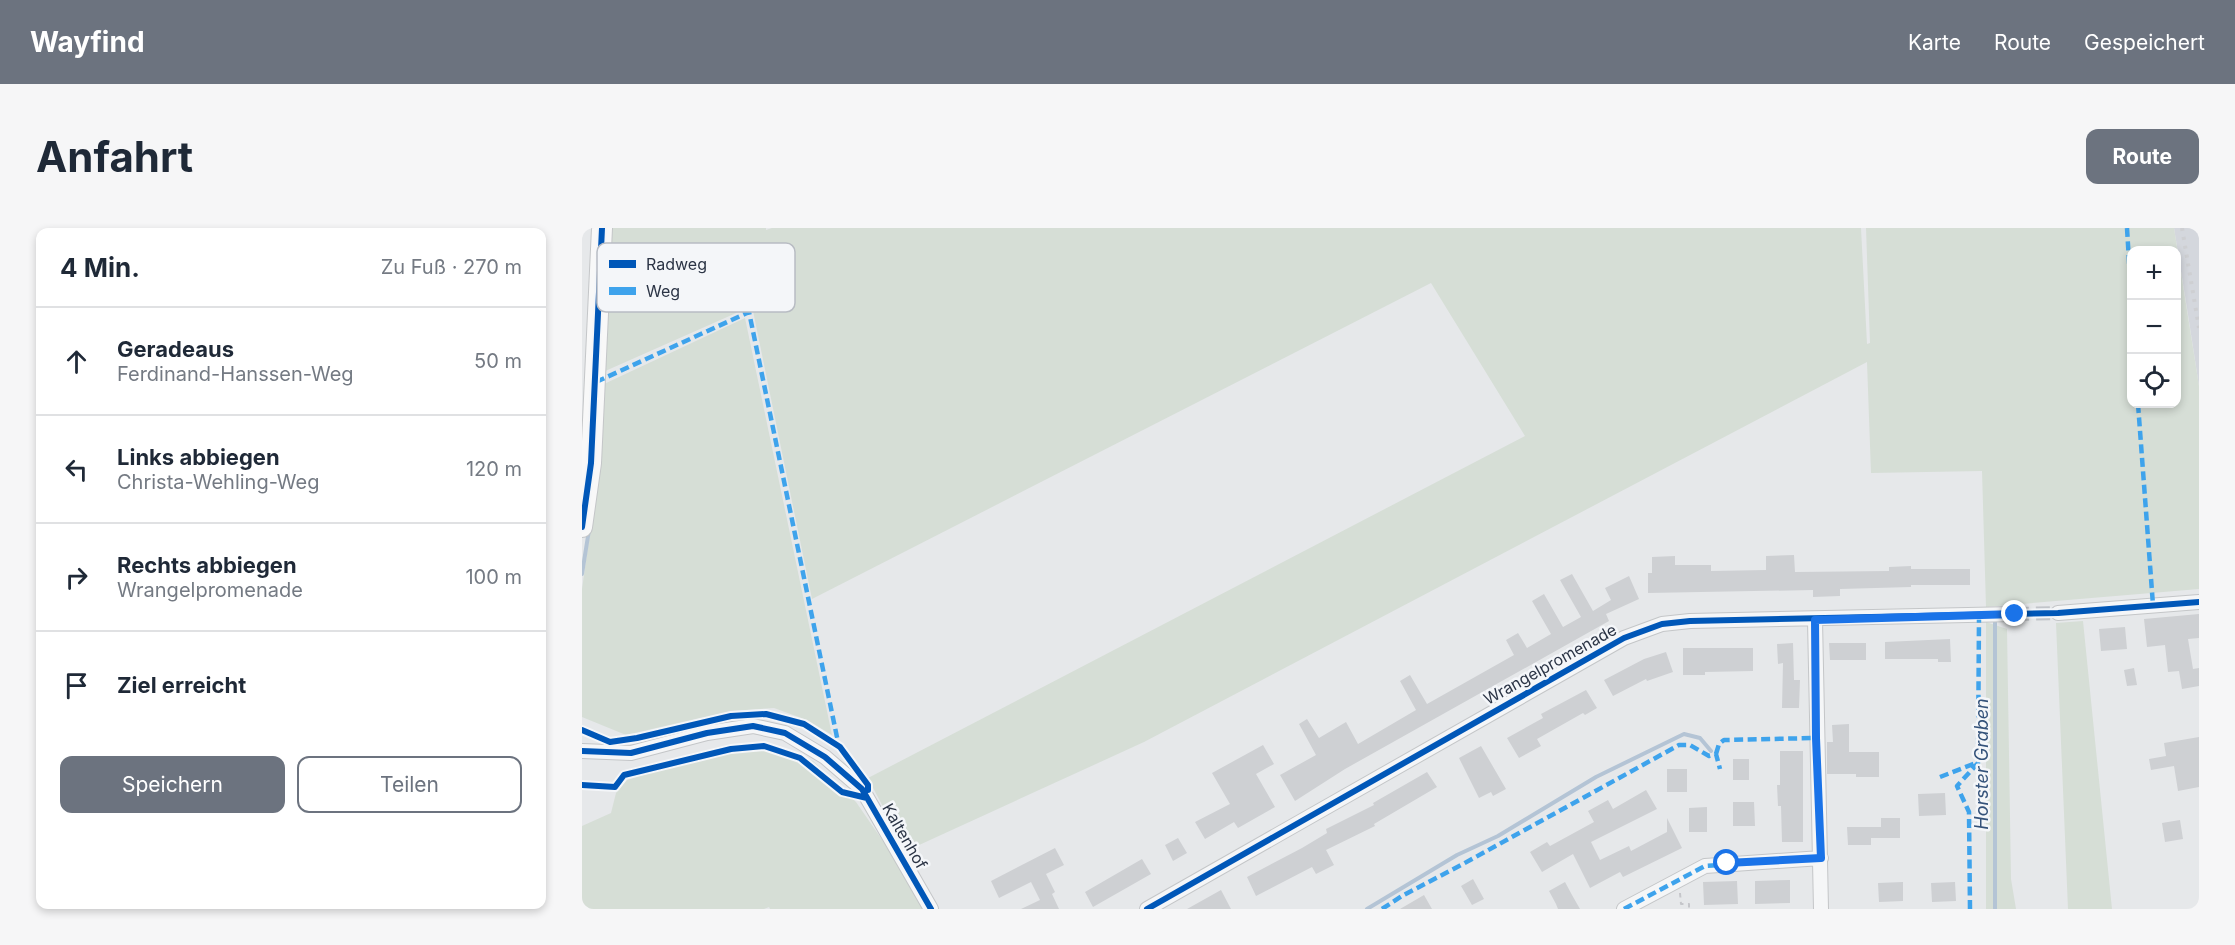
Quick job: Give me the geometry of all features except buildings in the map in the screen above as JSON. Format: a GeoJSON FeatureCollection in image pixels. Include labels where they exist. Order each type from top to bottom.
{"type":"FeatureCollection","features":[{"type":"Feature","properties":{"kind":"main road"},"geometry":{"type":"LineString","coordinates":[[601,243],[602,228]]}},
{"type":"Feature","properties":{"kind":"main road"},"geometry":{"type":"LineString","coordinates":[[582,527],[592,441],[598,312]]}},
{"type":"Feature","properties":{"kind":"street"},"geometry":{"type":"LineString","coordinates":[[2058,613],[2199,602]]}},
{"type":"Feature","properties":{"kind":"street","name":"Wrangelpromenade"},"geometry":{"type":"LineString","coordinates":[[1148,909],[1623,638],[1662,624],[1690,621],[2015,614]]}},
{"type":"Feature","properties":{"kind":"street"},"geometry":{"type":"LineString","coordinates":[[1815,620],[1821,909]]}},
{"type":"Feature","properties":{"kind":"street","name":"Kaltenhof"},"geometry":{"type":"LineString","coordinates":[[582,751],[631,753],[707,733],[753,726],[785,733],[825,757],[862,789],[931,909]]}},
{"type":"Feature","properties":{"kind":"street"},"geometry":{"type":"LineString","coordinates":[[1624,909],[1705,866],[1821,858]]}},
{"type":"Feature","properties":{"kind":"path"},"geometry":{"type":"LineString","coordinates":[[1679,880],[1681,904],[1689,904],[1689,909]]}},
{"type":"Feature","properties":{"kind":"shaded area"},"geometry":{"type":"Polygon","coordinates":[[[611,228],[766,228],[766,230],[772,228],[1861,228],[1867,344],[1870,343],[1866,228],[2174,228],[2177,246],[2127,246],[2127,408],[2181,408],[2181,272],[2199,386],[2199,589],[1986,607],[1982,471],[1871,473],[1867,362],[1144,742],[906,851],[868,778],[1525,436],[1431,283],[812,599],[753,312],[795,312],[795,243],[610,243],[611,228]]]}},
{"type":"Feature","properties":{"kind":"shaded area"},"geometry":{"type":"Polygon","coordinates":[[[2174,228],[2199,228],[2199,386],[2181,271],[2181,246],[2177,246],[2174,228]]]}},
{"type":"Feature","properties":{"kind":"shaded area"},"geometry":{"type":"Polygon","coordinates":[[[606,312],[738,312],[603,372],[606,312]]]}},
{"type":"Feature","properties":{"kind":"shaded area"},"geometry":{"type":"Polygon","coordinates":[[[745,318],[832,735],[807,720],[774,708],[730,711],[626,735],[582,717],[582,589],[597,482],[604,384],[745,318]]]}},
{"type":"Feature","properties":{"kind":"shaded area"},"geometry":{"type":"Polygon","coordinates":[[[2083,621],[2112,909],[2068,909],[2056,623],[2083,621]]]}},
{"type":"Feature","properties":{"kind":"shaded area"},"geometry":{"type":"Polygon","coordinates":[[[1986,622],[2007,629],[2011,879],[2016,909],[1986,909],[1986,622]]]}},
{"type":"Feature","properties":{"kind":"shaded area"},"geometry":{"type":"Polygon","coordinates":[[[735,748],[766,748],[813,761],[856,802],[894,857],[925,909],[770,909],[769,907],[764,909],[582,909],[582,826],[611,813],[616,793],[627,780],[735,748]]]}},
{"type":"Feature","properties":{"kind":"waterway"},"geometry":{"type":"LineString","coordinates":[[582,574],[589,530]]}},
{"type":"Feature","properties":{"kind":"waterway","name":"Horster Graben"},"geometry":{"type":"LineString","coordinates":[[1995,620],[1995,909]]}},
{"type":"Feature","properties":{"kind":"waterway"},"geometry":{"type":"LineString","coordinates":[[1367,909],[1457,855],[1498,836],[1596,777],[1684,734],[1700,738],[1711,751]]}},
{"type":"Feature","properties":{"kind":"tunnel"},"geometry":{"type":"LineString","coordinates":[[2015,614],[2058,613]]}},
{"type":"Feature","properties":{"kind":"railway"},"geometry":{"type":"LineString","coordinates":[[2182,228],[2199,328]]}},
{"type":"Feature","properties":{"kind":"marked path"},"geometry":{"type":"LineString","coordinates":[[2127,228],[2131,300]]}},
{"type":"Feature","properties":{"kind":"marked path"},"geometry":{"type":"LineString","coordinates":[[596,382],[749,312],[838,742],[834,746]]}},
{"type":"Feature","properties":{"kind":"marked path"},"geometry":{"type":"LineString","coordinates":[[2138,408],[2153,605]]}},
{"type":"Feature","properties":{"kind":"marked path"},"geometry":{"type":"LineString","coordinates":[[1970,909],[1969,812],[1957,786],[1978,763],[1979,616]]}},
{"type":"Feature","properties":{"kind":"marked path"},"geometry":{"type":"LineString","coordinates":[[1716,754],[1719,744],[1724,740],[1816,738]]}},
{"type":"Feature","properties":{"kind":"marked path"},"geometry":{"type":"LineString","coordinates":[[1382,909],[1679,745],[1690,745],[1709,756],[1716,754],[1720,769]]}},
{"type":"Feature","properties":{"kind":"marked path"},"geometry":{"type":"LineString","coordinates":[[1940,777],[1976,763]]}},
{"type":"Feature","properties":{"kind":"marked path"},"geometry":{"type":"LineString","coordinates":[[1624,909],[1705,866],[1821,858]]}},
{"type":"Feature","properties":{"kind":"cycle path"},"geometry":{"type":"LineString","coordinates":[[601,243],[602,228]]}},
{"type":"Feature","properties":{"kind":"cycle path"},"geometry":{"type":"LineString","coordinates":[[582,527],[591,463],[598,312]]}},
{"type":"Feature","properties":{"kind":"cycle path"},"geometry":{"type":"LineString","coordinates":[[1147,909],[1624,638],[1662,624],[1690,621],[2058,613],[2199,602]]}},
{"type":"Feature","properties":{"kind":"cycle path"},"geometry":{"type":"LineString","coordinates":[[582,730],[610,742],[731,716],[766,714],[804,724],[840,747],[868,785],[868,790]]}},
{"type":"Feature","properties":{"kind":"cycle path"},"geometry":{"type":"LineString","coordinates":[[582,751],[631,753],[707,733],[753,726],[785,733],[825,757],[862,789],[931,909]]}},
{"type":"Feature","properties":{"kind":"cycle path"},"geometry":{"type":"LineString","coordinates":[[582,785],[615,787],[624,775],[731,749],[764,746],[800,758],[842,792],[867,798]]}},
{"type":"Feature","properties":{"kind":"route"},"geometry":{"type":"LineString","coordinates":[[1727,863],[1821,858],[1816,738],[1815,620],[2015,614]]}}]}
